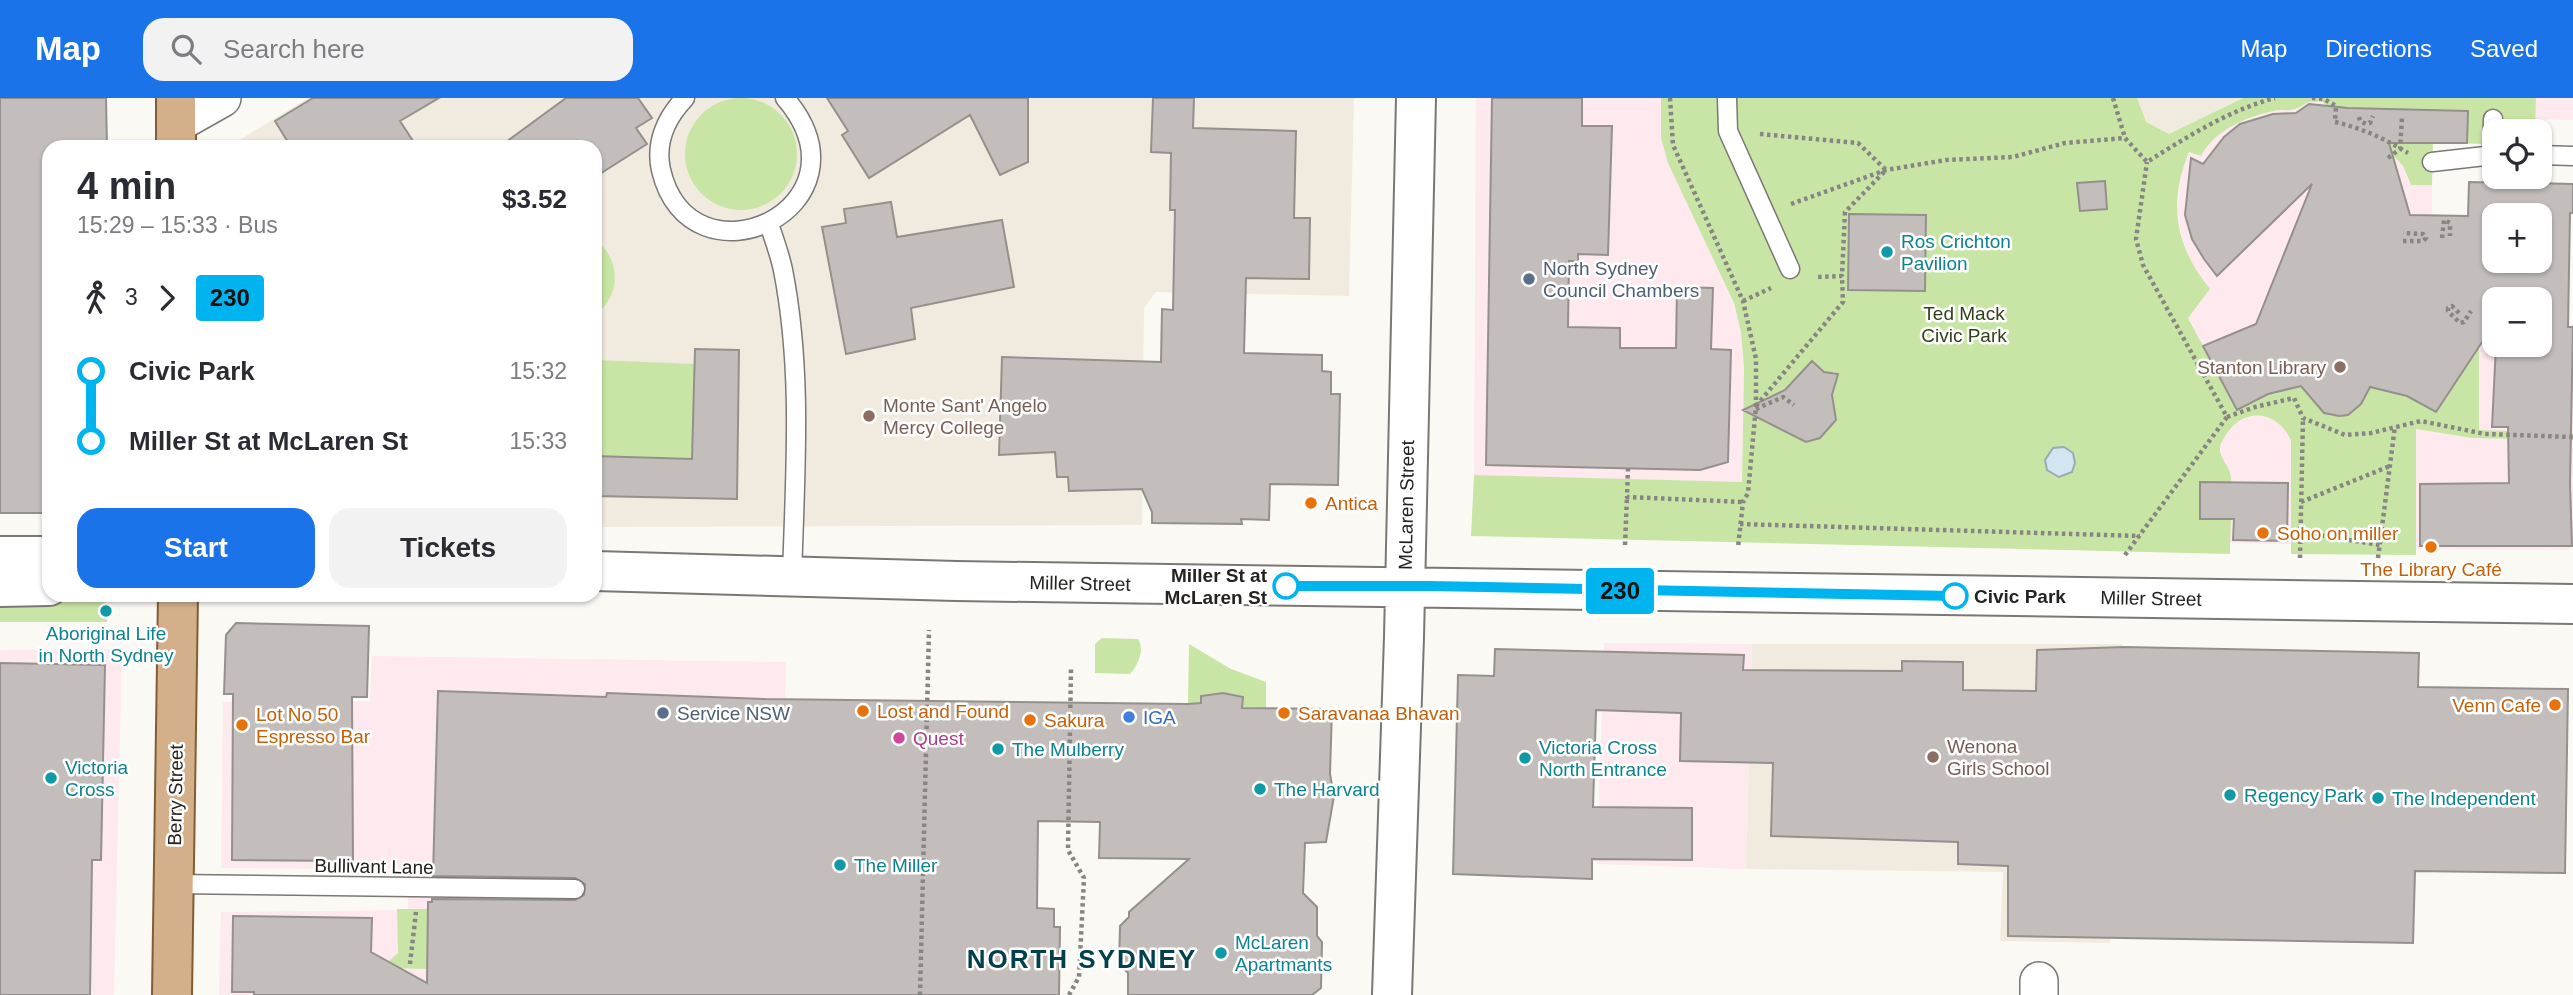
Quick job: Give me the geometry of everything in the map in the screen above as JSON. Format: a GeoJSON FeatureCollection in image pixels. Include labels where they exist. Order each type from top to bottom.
{"type":"FeatureCollection","features":[{"type":"Feature","properties":{"kind":"main road","name":"McLaren Street"},"geometry":{"type":"LineString","coordinates":[[1392,995],[1416,98]]}},
{"type":"Feature","properties":{"kind":"main road"},"geometry":{"type":"LineString","coordinates":[[0,556],[42,556]]}},
{"type":"Feature","properties":{"kind":"main road","name":"Miller Street"},"geometry":{"type":"LineString","coordinates":[[602,571],[956,582],[1405,586],[2573,604]]}},
{"type":"Feature","properties":{"kind":"main road"},"geometry":{"type":"LineString","coordinates":[[0,587],[42,586]]}},
{"type":"Feature","properties":{"kind":"main road","name":"Berry Street"},"geometry":{"type":"LineString","coordinates":[[172,995],[178,602]]}},
{"type":"Feature","properties":{"kind":"street"},"geometry":{"type":"LineString","coordinates":[[176,123],[222,98]]}},
{"type":"Feature","properties":{"kind":"lane"},"geometry":{"type":"LineString","coordinates":[[685,98],[672,111],[661,134],[659,160],[664,184],[678,206],[697,222],[720,231],[745,231],[769,224],[789,210],[803,189],[811,165],[810,141],[801,116],[785,98]]}},
{"type":"Feature","properties":{"kind":"lane"},"geometry":{"type":"LineString","coordinates":[[1727,98],[1728,131],[1792,277]]}},
{"type":"Feature","properties":{"kind":"lane"},"geometry":{"type":"LineString","coordinates":[[2552,155],[2573,156]]}},
{"type":"Feature","properties":{"kind":"lane"},"geometry":{"type":"LineString","coordinates":[[2432,162],[2482,156]]}},
{"type":"Feature","properties":{"kind":"lane"},"geometry":{"type":"LineString","coordinates":[[769,224],[783,268],[793,335],[797,418],[792,577]]}},
{"type":"Feature","properties":{"kind":"lane","name":"Bullivant Lane"},"geometry":{"type":"LineString","coordinates":[[173,884],[575,889]]}},
{"type":"Feature","properties":{"kind":"path"},"geometry":{"type":"LineString","coordinates":[[1670,98],[1673,145],[1743,301],[1756,359],[1756,408],[1748,493],[1743,502],[1738,547]]}},
{"type":"Feature","properties":{"kind":"path"},"geometry":{"type":"LineString","coordinates":[[2113,98],[2124,138],[2147,163]]}},
{"type":"Feature","properties":{"kind":"path"},"geometry":{"type":"LineString","coordinates":[[2227,417],[2143,265],[2136,239],[2147,163],[2175,144],[2232,113],[2275,98]]}},
{"type":"Feature","properties":{"kind":"path"},"geometry":{"type":"LineString","coordinates":[[2312,98],[2328,100],[2336,106],[2335,122],[2388,140],[2420,160],[2432,162]]}},
{"type":"Feature","properties":{"kind":"path"},"geometry":{"type":"LineString","coordinates":[[2359,117],[2360,121],[2366,124],[2371,121],[2372,116]]}},
{"type":"Feature","properties":{"kind":"path"},"geometry":{"type":"LineString","coordinates":[[2388,158],[2400,149],[2402,117]]}},
{"type":"Feature","properties":{"kind":"path"},"geometry":{"type":"LineString","coordinates":[[1728,131],[1858,143],[1886,170]]}},
{"type":"Feature","properties":{"kind":"path"},"geometry":{"type":"LineString","coordinates":[[1764,214],[1886,170],[1946,160],[2013,157],[2065,143],[2124,138]]}},
{"type":"Feature","properties":{"kind":"path"},"geometry":{"type":"LineString","coordinates":[[1756,408],[1843,302],[1845,212],[1886,170]]}},
{"type":"Feature","properties":{"kind":"path"},"geometry":{"type":"LineString","coordinates":[[2442,238],[2444,220],[2449,220],[2450,236]]}},
{"type":"Feature","properties":{"kind":"path"},"geometry":{"type":"LineString","coordinates":[[2403,233],[2423,234],[2426,238],[2423,242],[2403,241]]}},
{"type":"Feature","properties":{"kind":"path"},"geometry":{"type":"LineString","coordinates":[[1743,301],[1792,277],[1842,276]]}},
{"type":"Feature","properties":{"kind":"path"},"geometry":{"type":"LineString","coordinates":[[2459,313],[2452,306],[2448,308],[2460,323],[2464,322],[2471,311]]}},
{"type":"Feature","properties":{"kind":"path"},"geometry":{"type":"LineString","coordinates":[[1756,408],[1783,397],[1794,405]]}},
{"type":"Feature","properties":{"kind":"path"},"geometry":{"type":"LineString","coordinates":[[2124,555],[2141,536],[2227,417],[2294,398],[2303,418],[2300,558]]}},
{"type":"Feature","properties":{"kind":"path"},"geometry":{"type":"LineString","coordinates":[[2303,418],[2345,435],[2371,433],[2421,421],[2484,434],[2573,437]]}},
{"type":"Feature","properties":{"kind":"path"},"geometry":{"type":"LineString","coordinates":[[2378,558],[2395,426]]}},
{"type":"Feature","properties":{"kind":"path"},"geometry":{"type":"LineString","coordinates":[[2301,502],[2390,466]]}},
{"type":"Feature","properties":{"kind":"path"},"geometry":{"type":"LineString","coordinates":[[1625,545],[1628,468]]}},
{"type":"Feature","properties":{"kind":"path"},"geometry":{"type":"LineString","coordinates":[[1628,497],[1743,502]]}},
{"type":"Feature","properties":{"kind":"path"},"geometry":{"type":"LineString","coordinates":[[1740,524],[2141,536]]}},
{"type":"Feature","properties":{"kind":"path"},"geometry":{"type":"LineString","coordinates":[[2300,532],[2380,545]]}},
{"type":"Feature","properties":{"kind":"path"},"geometry":{"type":"LineString","coordinates":[[920,995],[929,630]]}},
{"type":"Feature","properties":{"kind":"path"},"geometry":{"type":"LineString","coordinates":[[1069,995],[1079,977],[1084,878],[1068,850],[1071,668]]}},
{"type":"Feature","properties":{"kind":"path"},"geometry":{"type":"LineString","coordinates":[[411,964],[416,920],[416,887]]}},
{"type":"Feature","properties":{"kind":"shaded area","name":"Monte Sant' Angelo Mercy College"},"geometry":{"type":"Polygon","coordinates":[[[308,98],[1354,98],[1349,296],[1156,292],[1144,308],[1142,525],[602,527],[602,140],[239,140],[308,98]]]}},
{"type":"Feature","properties":{"kind":"shaded area"},"geometry":{"type":"Polygon","coordinates":[[[1476,98],[1661,98],[1661,138],[1734,303],[1741,332],[1744,369],[1742,483],[1474,475],[1476,98]]]}},
{"type":"Feature","properties":{"kind":"shaded area"},"geometry":{"type":"Polygon","coordinates":[[[2137,98],[2243,98],[2169,134],[2145,122],[2137,98]]]}},
{"type":"Feature","properties":{"kind":"shaded area"},"geometry":{"type":"Polygon","coordinates":[[[2536,98],[2573,98],[2573,120],[2535,119],[2536,98]]]}},
{"type":"Feature","properties":{"kind":"shaded area"},"geometry":{"type":"Polygon","coordinates":[[[2321,102],[2379,147],[2393,154],[2403,166],[2411,185],[2432,185],[2432,242],[2482,328],[2482,357],[2552,357],[2552,329],[2573,329],[2573,433],[2478,430],[2479,347],[2436,412],[2407,396],[2365,395],[2355,410],[2347,415],[2332,415],[2318,408],[2310,393],[2237,410],[2188,317],[2210,289],[2197,274],[2184,249],[2177,211],[2182,170],[2189,152],[2201,156],[2207,145],[2235,124],[2275,110],[2294,110],[2304,103],[2321,102]]]}},
{"type":"Feature","properties":{"kind":"shaded area"},"geometry":{"type":"Polygon","coordinates":[[[2266,416],[2277,421],[2291,441],[2291,544],[2230,543],[2231,473],[2222,459],[2220,446],[2228,430],[2242,418],[2266,416]]]}},
{"type":"Feature","properties":{"kind":"shaded area"},"geometry":{"type":"Polygon","coordinates":[[[2416,429],[2472,438],[2573,440],[2573,544],[2568,550],[2416,549],[2416,429]]]}},
{"type":"Feature","properties":{"kind":"shaded area"},"geometry":{"type":"Polygon","coordinates":[[[1604,643],[1752,644],[1746,869],[1597,864],[1604,643]]]}},
{"type":"Feature","properties":{"kind":"shaded area","name":"Wenona Girls School"},"geometry":{"type":"Polygon","coordinates":[[[1752,644],[2122,644],[2110,943],[2000,941],[2003,872],[1746,869],[1752,644]]]}},
{"type":"Feature","properties":{"kind":"shaded area"},"geometry":{"type":"Polygon","coordinates":[[[122,649],[114,995],[0,995],[0,650],[122,649]]]}},
{"type":"Feature","properties":{"kind":"shaded area"},"geometry":{"type":"Polygon","coordinates":[[[372,656],[786,662],[779,995],[219,995],[221,912],[408,910],[408,869],[221,868],[223,702],[370,701],[372,656]]]}},
{"type":"Feature","properties":{"kind":"green space"},"geometry":{"type":"Polygon","coordinates":[[[741,98],[762,102],[780,115],[793,133],[797,154],[793,175],[780,193],[762,206],[741,210],[720,206],[702,193],[689,175],[685,154],[689,133],[702,115],[720,102],[741,98]]]}},
{"type":"Feature","properties":{"kind":"green space","name":"Ted Mack Civic Park"},"geometry":{"type":"Polygon","coordinates":[[[1661,98],[2137,98],[2146,122],[2169,134],[2243,98],[2536,98],[2535,119],[2482,119],[2482,144],[2433,143],[2432,185],[2411,185],[2403,166],[2393,155],[2322,102],[2311,102],[2295,109],[2276,110],[2253,117],[2223,132],[2201,156],[2189,152],[2178,189],[2178,224],[2189,257],[2210,289],[2188,318],[2237,409],[2268,394],[2309,384],[2312,398],[2327,414],[2337,416],[2356,409],[2367,386],[2407,396],[2436,412],[2479,345],[2479,430],[2573,433],[2573,440],[2472,438],[2416,429],[2416,555],[2291,554],[2291,441],[2277,423],[2259,416],[2240,420],[2231,428],[2220,446],[2231,477],[2230,554],[1471,536],[1474,475],[1742,482],[1744,369],[1741,332],[1734,303],[1668,163],[1661,138],[1661,98]]]}},
{"type":"Feature","properties":{"kind":"green space"},"geometry":{"type":"Polygon","coordinates":[[[602,245],[610,256],[615,277],[610,298],[602,309],[602,245]]]}},
{"type":"Feature","properties":{"kind":"green space"},"geometry":{"type":"Polygon","coordinates":[[[602,360],[695,364],[692,459],[602,456],[602,360]]]}},
{"type":"Feature","properties":{"kind":"green space"},"geometry":{"type":"Polygon","coordinates":[[[0,602],[106,602],[107,622],[0,622],[0,602]]]}},
{"type":"Feature","properties":{"kind":"green space"},"geometry":{"type":"Polygon","coordinates":[[[1102,638],[1138,639],[1140,657],[1130,674],[1095,673],[1095,644],[1102,638]]]}},
{"type":"Feature","properties":{"kind":"green space"},"geometry":{"type":"Polygon","coordinates":[[[1189,644],[1231,669],[1266,682],[1266,708],[1243,707],[1243,697],[1223,693],[1202,696],[1201,703],[1188,703],[1189,644]]]}},
{"type":"Feature","properties":{"kind":"green space"},"geometry":{"type":"Polygon","coordinates":[[[397,909],[428,909],[427,969],[388,968],[388,962],[398,953],[397,909]]]}},
{"type":"Feature","properties":{"kind":"water"},"geometry":{"type":"Polygon","coordinates":[[[2064,447],[2073,453],[2075,463],[2072,472],[2059,477],[2047,470],[2045,460],[2053,448],[2064,447]]]}},
{"type":"Feature","properties":{"kind":"building"},"geometry":{"type":"Polygon","coordinates":[[[0,98],[106,98],[107,140],[42,140],[42,513],[0,513],[0,98]]]}},
{"type":"Feature","properties":{"kind":"building"},"geometry":{"type":"Polygon","coordinates":[[[313,98],[439,98],[400,121],[412,140],[287,140],[275,121],[313,98]]]}},
{"type":"Feature","properties":{"kind":"building"},"geometry":{"type":"Polygon","coordinates":[[[566,98],[638,98],[652,118],[636,128],[647,144],[602,173],[602,140],[509,140],[566,98]]]}},
{"type":"Feature","properties":{"kind":"building"},"geometry":{"type":"Polygon","coordinates":[[[827,98],[1028,98],[1028,162],[1000,175],[970,115],[869,178],[842,135],[848,131],[827,98]]]}},
{"type":"Feature","properties":{"kind":"building"},"geometry":{"type":"Polygon","coordinates":[[[1153,98],[1194,98],[1193,128],[1296,131],[1294,218],[1310,218],[1309,279],[1246,278],[1244,353],[1322,355],[1322,371],[1331,372],[1331,394],[1340,394],[1338,485],[1270,484],[1269,520],[1241,519],[1242,524],[1152,523],[1152,512],[1142,489],[1069,491],[1068,477],[1057,477],[1055,452],[999,455],[1002,357],[1161,362],[1162,309],[1173,310],[1175,210],[1170,210],[1171,153],[1151,152],[1153,98]]]}},
{"type":"Feature","properties":{"kind":"building","name":"North Sydney Council Chambers"},"geometry":{"type":"Polygon","coordinates":[[[1492,98],[1582,98],[1582,126],[1612,126],[1608,255],[1578,254],[1578,261],[1569,261],[1568,327],[1620,328],[1620,348],[1676,348],[1677,287],[1713,288],[1711,349],[1731,350],[1728,462],[1700,470],[1486,465],[1492,98]]]}},
{"type":"Feature","properties":{"kind":"building"},"geometry":{"type":"Polygon","coordinates":[[[2309,104],[2348,108],[2468,111],[2467,143],[2389,143],[2410,215],[2468,216],[2469,182],[2482,182],[2482,189],[2552,189],[2552,184],[2573,184],[2568,327],[2573,327],[2570,483],[2572,546],[2420,546],[2420,484],[2509,483],[2508,427],[2492,427],[2495,357],[2552,357],[2552,287],[2482,287],[2482,342],[2436,412],[2407,396],[2370,387],[2361,404],[2348,415],[2339,416],[2324,413],[2301,386],[2268,394],[2237,410],[2203,346],[2256,324],[2312,184],[2217,276],[2192,239],[2185,215],[2191,158],[2203,164],[2224,137],[2240,124],[2273,114],[2296,113],[2309,104]]]}},
{"type":"Feature","properties":{"kind":"building"},"geometry":{"type":"Polygon","coordinates":[[[2105,181],[2107,209],[2080,211],[2077,183],[2105,181]]]}},
{"type":"Feature","properties":{"kind":"building"},"geometry":{"type":"Polygon","coordinates":[[[891,202],[897,237],[1002,220],[1014,287],[911,308],[915,339],[846,354],[822,227],[846,223],[844,209],[891,202]]]}},
{"type":"Feature","properties":{"kind":"building","name":"Ros Crichton Pavilion"},"geometry":{"type":"Polygon","coordinates":[[[1849,214],[1926,215],[1925,291],[1848,290],[1849,214]]]}},
{"type":"Feature","properties":{"kind":"building"},"geometry":{"type":"Polygon","coordinates":[[[695,349],[739,350],[737,499],[602,496],[602,456],[692,459],[695,349]]]}},
{"type":"Feature","properties":{"kind":"building"},"geometry":{"type":"Polygon","coordinates":[[[1812,361],[1824,372],[1838,374],[1832,395],[1836,420],[1820,438],[1806,442],[1743,410],[1785,390],[1812,361]]]}},
{"type":"Feature","properties":{"kind":"building"},"geometry":{"type":"Polygon","coordinates":[[[2200,482],[2288,483],[2287,541],[2233,540],[2234,519],[2200,519],[2200,482]]]}},
{"type":"Feature","properties":{"kind":"building"},"geometry":{"type":"Polygon","coordinates":[[[236,623],[369,626],[367,697],[352,697],[353,861],[232,860],[233,694],[224,694],[226,635],[236,623]]]}},
{"type":"Feature","properties":{"kind":"building"},"geometry":{"type":"Polygon","coordinates":[[[2124,647],[2419,653],[2418,687],[2568,689],[2565,873],[2415,871],[2413,943],[2008,936],[2008,866],[1958,864],[1958,842],[1771,836],[1773,763],[1680,761],[1681,713],[1596,710],[1593,807],[1692,808],[1692,860],[1592,859],[1592,879],[1453,874],[1458,675],[1494,676],[1495,649],[1744,655],[1743,670],[1902,671],[1902,661],[1963,662],[1963,690],[2036,691],[2037,650],[2124,647]]]}},
{"type":"Feature","properties":{"kind":"building","name":"Victoria Cross"},"geometry":{"type":"Polygon","coordinates":[[[0,663],[105,665],[101,860],[92,860],[90,995],[0,995],[0,663]]]}},
{"type":"Feature","properties":{"kind":"building"},"geometry":{"type":"Polygon","coordinates":[[[438,691],[606,697],[607,693],[765,699],[1188,704],[1201,703],[1201,696],[1223,693],[1243,697],[1242,708],[1332,709],[1330,774],[1334,796],[1326,842],[1305,843],[1303,893],[1317,907],[1317,936],[1322,942],[1321,988],[1312,995],[1128,995],[1128,973],[1119,964],[1120,926],[1129,917],[1129,912],[1189,859],[1099,858],[1100,822],[1038,821],[1037,908],[1054,909],[1054,927],[1060,927],[1059,995],[254,995],[254,992],[232,992],[233,916],[372,918],[371,952],[427,983],[428,902],[432,902],[432,899],[575,900],[584,895],[585,884],[575,878],[433,876],[438,691]]]}},
{"type":"Feature","properties":{"kind":"bus line","name":"230"},"geometry":{"type":"LineString","coordinates":[[1286,586],[1429,586],[1955,596]]}},
{"type":"Feature","properties":{"kind":"place","name":"Ros Crichton Pavilion"},"geometry":{"type":"Point","coordinates":[1887,252]}},
{"type":"Feature","properties":{"kind":"place","name":"North Sydney Council Chambers"},"geometry":{"type":"Point","coordinates":[1529,279]}},
{"type":"Feature","properties":{"kind":"place","name":"Stanton Library"},"geometry":{"type":"Point","coordinates":[2340,367]}},
{"type":"Feature","properties":{"kind":"place","name":"Monte Sant' Angelo Mercy College"},"geometry":{"type":"Point","coordinates":[869,416]}},
{"type":"Feature","properties":{"kind":"place","name":"Antica"},"geometry":{"type":"Point","coordinates":[1311,503]}},
{"type":"Feature","properties":{"kind":"place","name":"Soho on miller"},"geometry":{"type":"Point","coordinates":[2263,533]}},
{"type":"Feature","properties":{"kind":"place","name":"The Library Café"},"geometry":{"type":"Point","coordinates":[2431,547]}},
{"type":"Feature","properties":{"kind":"place","name":"Miller St at McLaren St"},"geometry":{"type":"Point","coordinates":[1286,586]}},
{"type":"Feature","properties":{"kind":"place","name":"Civic Park"},"geometry":{"type":"Point","coordinates":[1955,596]}},
{"type":"Feature","properties":{"kind":"place","name":"Aboriginal Life in North Sydney"},"geometry":{"type":"Point","coordinates":[106,611]}},
{"type":"Feature","properties":{"kind":"place","name":"Venn Cafe"},"geometry":{"type":"Point","coordinates":[2555,705]}},
{"type":"Feature","properties":{"kind":"place","name":"Lost and Found"},"geometry":{"type":"Point","coordinates":[863,711]}},
{"type":"Feature","properties":{"kind":"place","name":"Service NSW"},"geometry":{"type":"Point","coordinates":[663,713]}},
{"type":"Feature","properties":{"kind":"place","name":"Saravanaa Bhavan"},"geometry":{"type":"Point","coordinates":[1284,713]}},
{"type":"Feature","properties":{"kind":"place","name":"IGA"},"geometry":{"type":"Point","coordinates":[1129,717]}},
{"type":"Feature","properties":{"kind":"place","name":"Sakura"},"geometry":{"type":"Point","coordinates":[1030,720]}},
{"type":"Feature","properties":{"kind":"place","name":"Lot No 50 Espresso Bar"},"geometry":{"type":"Point","coordinates":[242,725]}},
{"type":"Feature","properties":{"kind":"place","name":"Quest"},"geometry":{"type":"Point","coordinates":[899,738]}},
{"type":"Feature","properties":{"kind":"place","name":"The Mulberry"},"geometry":{"type":"Point","coordinates":[998,749]}},
{"type":"Feature","properties":{"kind":"place","name":"Wenona Girls School"},"geometry":{"type":"Point","coordinates":[1933,757]}},
{"type":"Feature","properties":{"kind":"place","name":"Victoria Cross North Entrance"},"geometry":{"type":"Point","coordinates":[1525,758]}},
{"type":"Feature","properties":{"kind":"place","name":"Victoria Cross"},"geometry":{"type":"Point","coordinates":[51,778]}},
{"type":"Feature","properties":{"kind":"place","name":"The Harvard"},"geometry":{"type":"Point","coordinates":[1260,789]}},
{"type":"Feature","properties":{"kind":"place","name":"Regency Park"},"geometry":{"type":"Point","coordinates":[2230,795]}},
{"type":"Feature","properties":{"kind":"place","name":"The Independent"},"geometry":{"type":"Point","coordinates":[2378,798]}},
{"type":"Feature","properties":{"kind":"place","name":"The Miller"},"geometry":{"type":"Point","coordinates":[840,865]}},
{"type":"Feature","properties":{"kind":"place","name":"McLaren Apartmants"},"geometry":{"type":"Point","coordinates":[1221,953]}},
{"type":"Feature","properties":{"kind":"district","name":"NORTH SYDNEY"},"geometry":{"type":"Point","coordinates":[1082,959]}}]}
